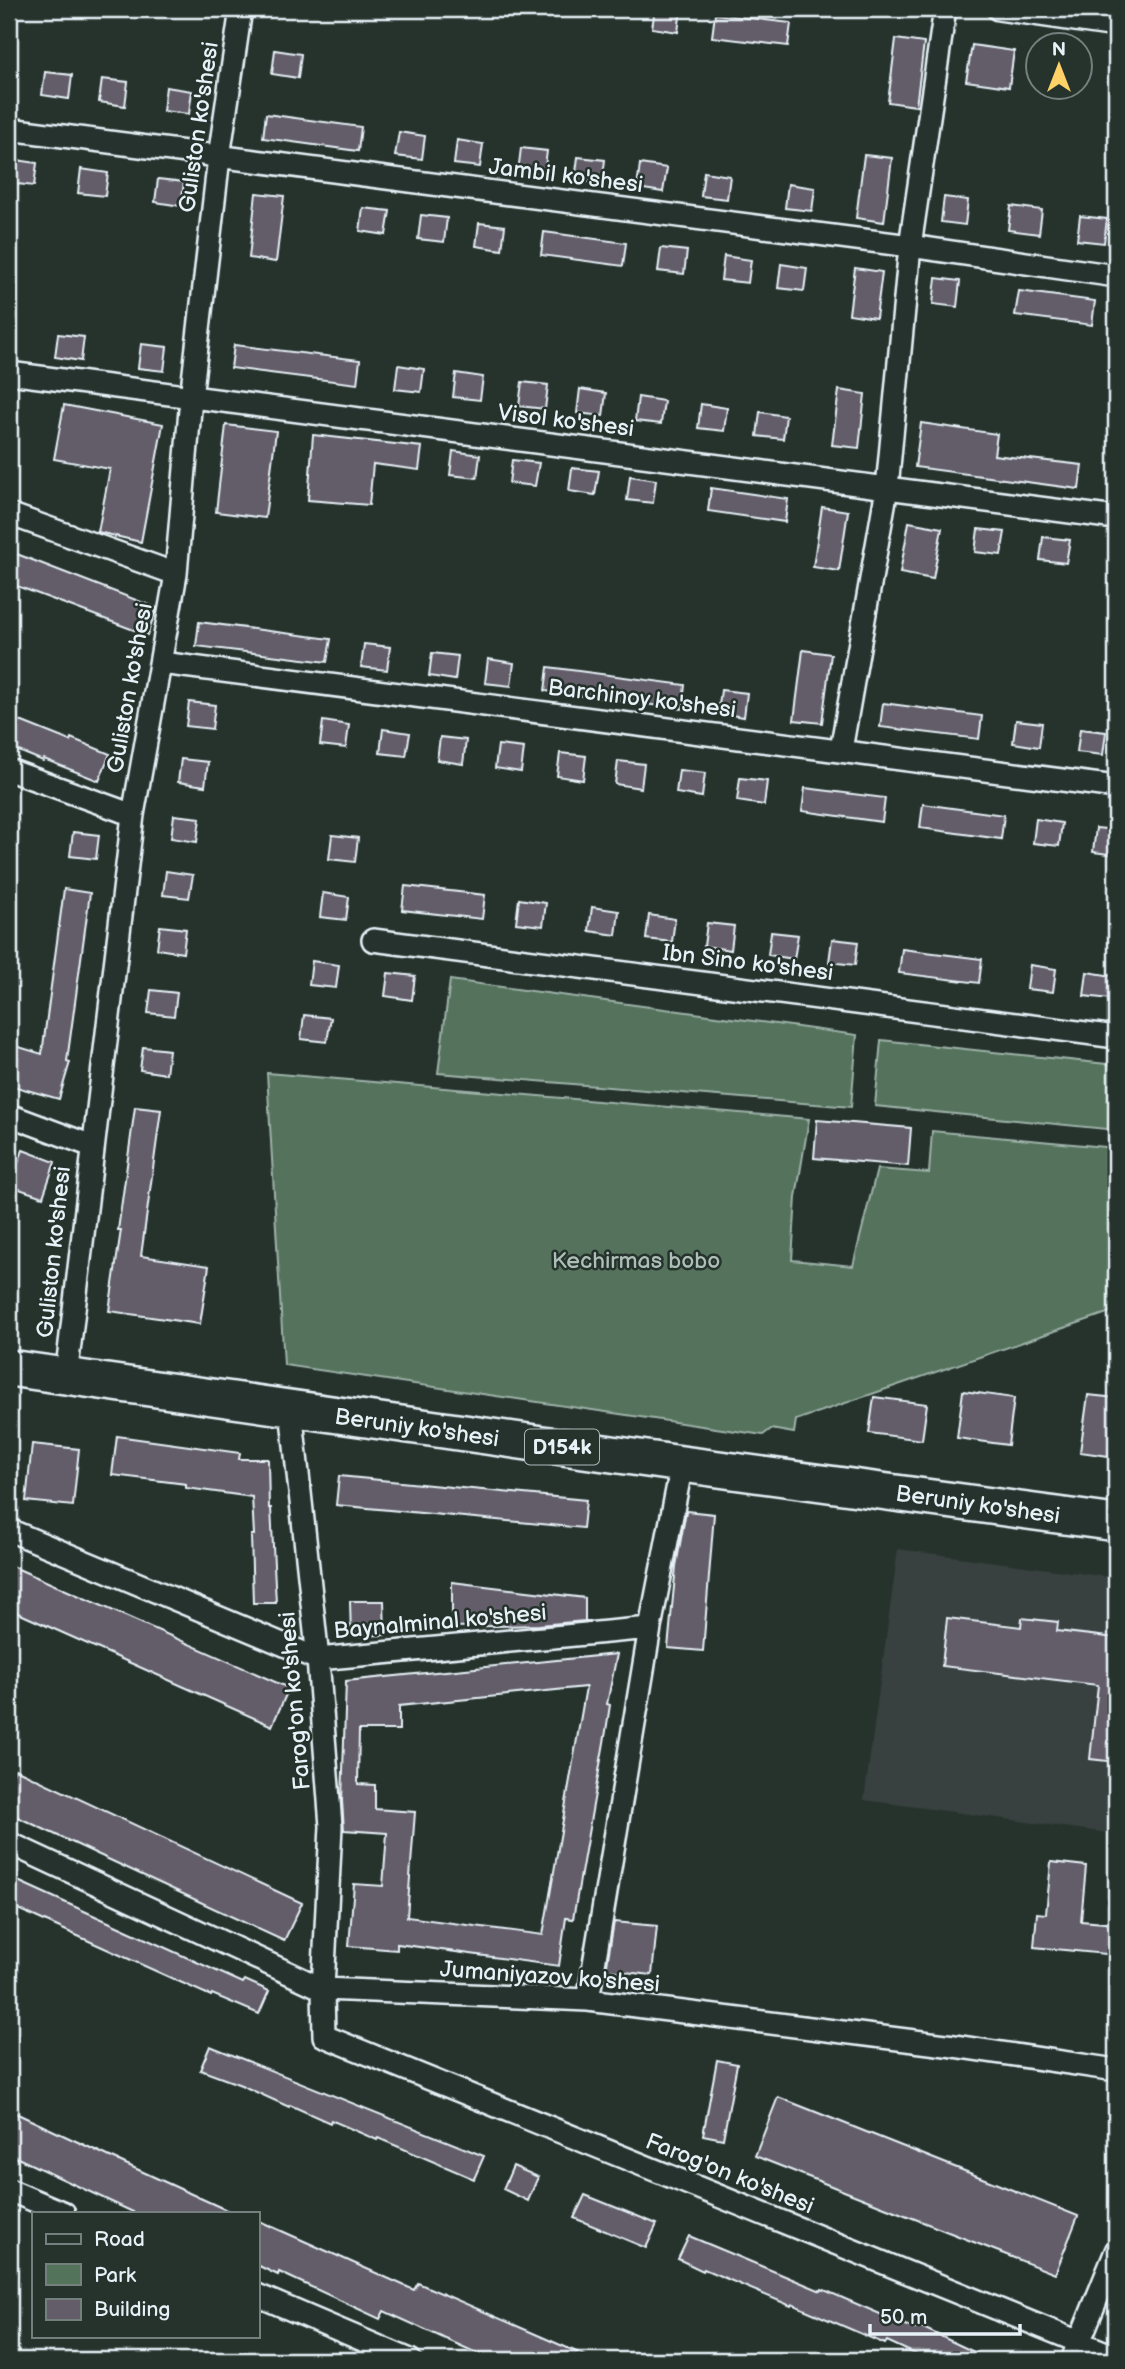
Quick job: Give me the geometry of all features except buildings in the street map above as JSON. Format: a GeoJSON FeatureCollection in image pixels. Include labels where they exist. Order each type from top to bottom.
{"type":"FeatureCollection","features":[{"type":"Feature","properties":{"kind":"main road","name":"Beruniy ko'shesi"},"geometry":{"type":"LineString","coordinates":[[9,1368],[682,1464],[1116,1522]]}},
{"type":"Feature","properties":{"kind":"street","name":"Guliston ko'shesi"},"geometry":{"type":"LineString","coordinates":[[66,1377],[132,815],[176,574],[191,398],[219,157],[241,9]]}},
{"type":"Feature","properties":{"kind":"street"},"geometry":{"type":"LineString","coordinates":[[841,750],[887,488],[910,246],[945,9]]}},
{"type":"Feature","properties":{"kind":"street"},"geometry":{"type":"LineString","coordinates":[[998,9],[1116,26]]}},
{"type":"Feature","properties":{"kind":"street","name":"Jambil ko'shesi"},"geometry":{"type":"LineString","coordinates":[[9,129],[910,246],[1116,276]]}},
{"type":"Feature","properties":{"kind":"street","name":"Visol ko'shesi"},"geometry":{"type":"LineString","coordinates":[[9,373],[1116,519]]}},
{"type":"Feature","properties":{"kind":"street"},"geometry":{"type":"LineString","coordinates":[[9,514],[176,574]]}},
{"type":"Feature","properties":{"kind":"street","name":"Barchinoy ko'shesi"},"geometry":{"type":"LineString","coordinates":[[161,663],[1116,787]]}},
{"type":"Feature","properties":{"kind":"street"},"geometry":{"type":"LineString","coordinates":[[9,770],[132,815]]}},
{"type":"Feature","properties":{"kind":"street","name":"Ibn Sino ko'shesi"},"geometry":{"type":"LineString","coordinates":[[373,940],[1116,1037]]}},
{"type":"Feature","properties":{"kind":"street"},"geometry":{"type":"LineString","coordinates":[[9,1115],[92,1146]]}},
{"type":"Feature","properties":{"kind":"street","name":"Farog'on ko'shesi"},"geometry":{"type":"LineString","coordinates":[[291,1409],[318,1659],[331,1826],[323,1989],[324,2036],[1076,2351],[1116,2357]]}},
{"type":"Feature","properties":{"kind":"street"},"geometry":{"type":"LineString","coordinates":[[588,2000],[650,1628],[682,1464]]}},
{"type":"Feature","properties":{"kind":"street","name":"Baynalminal ko'shesi"},"geometry":{"type":"LineString","coordinates":[[9,1530],[318,1659],[650,1628]]}},
{"type":"Feature","properties":{"kind":"street","name":"Jumaniyazov ko'shesi"},"geometry":{"type":"LineString","coordinates":[[9,1843],[323,1989],[588,2000],[954,2046],[1116,2070]]}},
{"type":"Feature","properties":{"kind":"street"},"geometry":{"type":"LineString","coordinates":[[9,2190],[62,2212]]}},
{"type":"Feature","properties":{"kind":"street"},"geometry":{"type":"LineString","coordinates":[[1076,2351],[1116,2251]]}},
{"type":"Feature","properties":{"kind":"street"},"geometry":{"type":"LineString","coordinates":[[259,2296],[410,2360]]}},
{"type":"Feature","properties":{"kind":"shaded area"},"geometry":{"type":"Polygon","coordinates":[[[898,1549],[1116,1578],[1116,1834],[864,1800],[898,1549]]]}},
{"type":"Feature","properties":{"kind":"green space"},"geometry":{"type":"Polygon","coordinates":[[[450,980],[857,1035],[851,1107],[438,1073],[450,980]]]}},
{"type":"Feature","properties":{"kind":"green space"},"geometry":{"type":"Polygon","coordinates":[[[881,1040],[1116,1065],[1116,1130],[875,1106],[881,1040]]]}},
{"type":"Feature","properties":{"kind":"green space","name":"Kechirmas bobo"},"geometry":{"type":"Polygon","coordinates":[[[267,1073],[809,1119],[796,1197],[792,1260],[853,1266],[877,1169],[929,1173],[932,1131],[1116,1148],[1116,1310],[796,1420],[794,1433],[771,1429],[763,1435],[284,1365],[267,1073]]]}}]}
